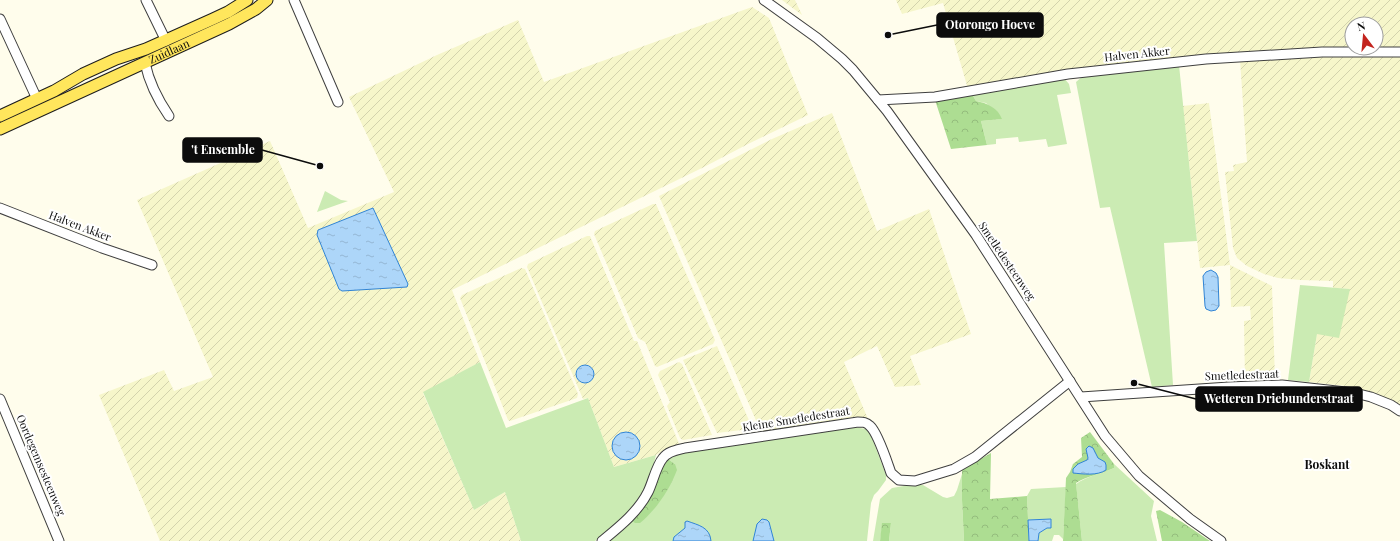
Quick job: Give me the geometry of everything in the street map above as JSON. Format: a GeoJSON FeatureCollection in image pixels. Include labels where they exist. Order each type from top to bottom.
{"type":"FeatureCollection","features":[{"type":"Feature","properties":{"kind":"main road","name":"Zuidlaan"},"geometry":{"type":"LineString","coordinates":[[0,116],[54,91],[83,74],[116,58],[146,50],[228,12],[247,0]]}},
{"type":"Feature","properties":{"kind":"main road","name":"Zuidlaan"},"geometry":{"type":"LineString","coordinates":[[0,129],[228,24],[256,9],[267,0]]}},
{"type":"Feature","properties":{"kind":"main road","name":"Zuidlaan"},"geometry":{"type":"LineString","coordinates":[[69,98],[77,91],[102,78],[104,73],[98,67]]}},
{"type":"Feature","properties":{"kind":"street"},"geometry":{"type":"LineString","coordinates":[[146,0],[166,41]]}},
{"type":"Feature","properties":{"kind":"street"},"geometry":{"type":"LineString","coordinates":[[294,0],[338,102]]}},
{"type":"Feature","properties":{"kind":"street","name":"Smetledesteenweg"},"geometry":{"type":"LineString","coordinates":[[764,0],[817,38],[842,59],[878,100],[976,235],[1105,436],[1139,476],[1190,518],[1221,541]]}},
{"type":"Feature","properties":{"kind":"street"},"geometry":{"type":"LineString","coordinates":[[0,19],[37,99]]}},
{"type":"Feature","properties":{"kind":"street","name":"Halven Akker"},"geometry":{"type":"LineString","coordinates":[[878,100],[934,96],[1068,74],[1206,59],[1322,52],[1400,52]]}},
{"type":"Feature","properties":{"kind":"street"},"geometry":{"type":"LineString","coordinates":[[145,63],[147,73],[159,102],[169,116]]}},
{"type":"Feature","properties":{"kind":"street","name":"Halven Akker"},"geometry":{"type":"LineString","coordinates":[[0,208],[102,248],[152,265]]}},
{"type":"Feature","properties":{"kind":"street","name":"Kleine Smetledestraat"},"geometry":{"type":"LineString","coordinates":[[602,541],[627,520],[637,508],[647,493],[662,458],[669,452],[685,448],[865,422],[873,428],[891,473],[895,478],[904,481],[915,481],[954,469],[975,457],[1070,381]]}},
{"type":"Feature","properties":{"kind":"street","name":"Smetledestraat"},"geometry":{"type":"LineString","coordinates":[[1081,397],[1282,385],[1355,393],[1371,397],[1391,405],[1400,412]]}},
{"type":"Feature","properties":{"kind":"street","name":"Oordegemsesteenweg"},"geometry":{"type":"LineString","coordinates":[[0,399],[59,541]]}},
{"type":"Feature","properties":{"kind":"green space"},"geometry":{"type":"Polygon","coordinates":[[[782,0],[795,0],[802,15],[782,0]]]}},
{"type":"Feature","properties":{"kind":"green space"},"geometry":{"type":"Polygon","coordinates":[[[896,0],[1400,0],[1400,49],[1384,49],[1384,16],[1344,16],[1344,50],[1284,52],[968,89],[943,3],[902,14],[896,0]]]}},
{"type":"Feature","properties":{"kind":"green space"},"geometry":{"type":"Polygon","coordinates":[[[752,7],[769,18],[808,115],[452,290],[480,362],[423,393],[474,510],[505,492],[521,541],[160,541],[99,395],[164,370],[174,391],[213,377],[137,200],[270,141],[308,228],[394,192],[349,97],[437,55],[518,20],[544,82],[752,7]]]}},
{"type":"Feature","properties":{"kind":"green space"},"geometry":{"type":"Polygon","coordinates":[[[1335,55],[1400,56],[1400,406],[1377,394],[1346,386],[1309,382],[1317,334],[1350,289],[1333,288],[1333,281],[1278,278],[1264,274],[1247,266],[1237,258],[1233,248],[1225,172],[1234,171],[1233,165],[1247,162],[1240,60],[1335,55]]]}},
{"type":"Feature","properties":{"kind":"green space"},"geometry":{"type":"Polygon","coordinates":[[[1179,65],[1197,241],[1164,243],[1173,385],[1152,387],[1110,207],[1100,208],[1076,82],[1083,76],[1179,65]]]}},
{"type":"Feature","properties":{"kind":"green space"},"geometry":{"type":"Polygon","coordinates":[[[1064,78],[1069,84],[1071,93],[1057,95],[1067,144],[1048,147],[1046,139],[1019,142],[1018,137],[996,139],[996,144],[987,145],[981,121],[1001,119],[986,103],[976,101],[972,94],[1064,78]]]}},
{"type":"Feature","properties":{"kind":"green space"},"geometry":{"type":"Polygon","coordinates":[[[972,94],[976,101],[984,103],[995,109],[1002,119],[981,121],[987,145],[951,149],[935,100],[972,94]]]}},
{"type":"Feature","properties":{"kind":"green space"},"geometry":{"type":"Polygon","coordinates":[[[1209,103],[1230,265],[1200,268],[1183,106],[1209,103]]]}},
{"type":"Feature","properties":{"kind":"green space"},"geometry":{"type":"Polygon","coordinates":[[[832,113],[877,231],[929,209],[971,334],[910,356],[921,385],[895,387],[877,346],[844,362],[868,419],[854,417],[761,432],[659,196],[772,139],[832,113]]]}},
{"type":"Feature","properties":{"kind":"green space"},"geometry":{"type":"Polygon","coordinates":[[[325,191],[341,200],[348,201],[317,212],[325,191]]]}},
{"type":"Feature","properties":{"kind":"green space"},"geometry":{"type":"Polygon","coordinates":[[[653,204],[656,204],[715,340],[713,344],[657,367],[655,366],[645,342],[638,338],[594,234],[595,231],[653,204]]]}},
{"type":"Feature","properties":{"kind":"green space"},"geometry":{"type":"Polygon","coordinates":[[[587,236],[590,236],[634,341],[637,341],[680,446],[664,450],[656,455],[614,467],[588,398],[583,399],[527,267],[528,264],[587,236]]]}},
{"type":"Feature","properties":{"kind":"green space"},"geometry":{"type":"Polygon","coordinates":[[[1230,265],[1272,286],[1275,380],[1245,382],[1244,321],[1251,320],[1250,306],[1231,307],[1230,265]]]}},
{"type":"Feature","properties":{"kind":"green space"},"geometry":{"type":"Polygon","coordinates":[[[521,268],[525,269],[578,394],[577,398],[510,421],[508,420],[460,298],[462,295],[521,268]]]}},
{"type":"Feature","properties":{"kind":"green space"},"geometry":{"type":"Polygon","coordinates":[[[1300,285],[1350,289],[1339,338],[1317,334],[1309,382],[1288,380],[1300,285]]]}},
{"type":"Feature","properties":{"kind":"green space"},"geometry":{"type":"Polygon","coordinates":[[[717,346],[751,425],[750,429],[717,433],[683,360],[717,346]]]}},
{"type":"Feature","properties":{"kind":"green space"},"geometry":{"type":"Polygon","coordinates":[[[480,362],[506,428],[588,398],[614,467],[656,455],[649,482],[639,500],[630,512],[595,541],[521,541],[505,492],[474,510],[423,392],[480,362]]]}},
{"type":"Feature","properties":{"kind":"green space"},"geometry":{"type":"Polygon","coordinates":[[[679,362],[682,364],[712,435],[683,440],[680,438],[667,406],[670,402],[658,375],[660,371],[679,362]]]}},
{"type":"Feature","properties":{"kind":"green space"},"geometry":{"type":"Polygon","coordinates":[[[854,427],[866,429],[871,435],[886,475],[886,480],[874,495],[871,503],[867,541],[606,541],[675,464],[668,459],[677,454],[854,427]]]}},
{"type":"Feature","properties":{"kind":"green space"},"geometry":{"type":"Polygon","coordinates":[[[1090,432],[1114,464],[1114,468],[1076,483],[1082,541],[1063,541],[1066,478],[1073,464],[1082,457],[1081,438],[1090,432]]]}},
{"type":"Feature","properties":{"kind":"green space"},"geometry":{"type":"Polygon","coordinates":[[[991,453],[990,499],[1027,496],[1029,541],[964,541],[962,470],[991,453]]]}},
{"type":"Feature","properties":{"kind":"green space"},"geometry":{"type":"Polygon","coordinates":[[[668,459],[675,464],[677,470],[671,484],[652,512],[640,523],[635,523],[631,520],[668,459]]]}},
{"type":"Feature","properties":{"kind":"green space"},"geometry":{"type":"Polygon","coordinates":[[[1114,464],[1154,501],[1151,516],[1157,541],[1082,541],[1076,484],[1114,468],[1114,464]]]}},
{"type":"Feature","properties":{"kind":"green space"},"geometry":{"type":"Polygon","coordinates":[[[962,474],[964,541],[889,541],[891,523],[883,523],[880,541],[873,541],[880,499],[892,488],[910,485],[923,485],[947,498],[954,496],[962,474]]]}},
{"type":"Feature","properties":{"kind":"green space"},"geometry":{"type":"Polygon","coordinates":[[[1066,487],[1063,539],[1059,535],[1054,535],[1052,541],[1038,541],[1039,533],[1047,528],[1051,528],[1051,519],[1028,520],[1027,496],[1031,489],[1066,487]]]}},
{"type":"Feature","properties":{"kind":"green space"},"geometry":{"type":"Polygon","coordinates":[[[1160,510],[1182,522],[1210,541],[1162,541],[1156,511],[1160,510]]]}},
{"type":"Feature","properties":{"kind":"green space"},"geometry":{"type":"Polygon","coordinates":[[[882,523],[891,523],[889,541],[880,541],[882,523]]]}},
{"type":"Feature","properties":{"kind":"water"},"geometry":{"type":"Polygon","coordinates":[[[373,208],[408,284],[407,287],[342,291],[339,289],[317,235],[318,230],[373,208]]]}},
{"type":"Feature","properties":{"kind":"water"},"geometry":{"type":"Polygon","coordinates":[[[1211,270],[1216,273],[1218,277],[1219,306],[1216,310],[1211,311],[1206,309],[1205,306],[1203,276],[1206,272],[1211,270]]]}},
{"type":"Feature","properties":{"kind":"water"},"geometry":{"type":"Polygon","coordinates":[[[585,365],[591,368],[594,374],[591,380],[585,383],[579,380],[576,374],[579,368],[585,365]]]}},
{"type":"Feature","properties":{"kind":"water"},"geometry":{"type":"Polygon","coordinates":[[[626,432],[636,436],[640,446],[636,456],[626,460],[616,456],[612,446],[616,436],[626,432]]]}},
{"type":"Feature","properties":{"kind":"water"},"geometry":{"type":"Polygon","coordinates":[[[1089,446],[1093,448],[1098,458],[1105,462],[1106,470],[1094,474],[1073,473],[1073,469],[1078,464],[1087,460],[1086,449],[1089,446]]]}},
{"type":"Feature","properties":{"kind":"water"},"geometry":{"type":"Polygon","coordinates":[[[762,519],[769,522],[774,541],[753,541],[757,524],[762,519]]]}},
{"type":"Feature","properties":{"kind":"water"},"geometry":{"type":"Polygon","coordinates":[[[1051,519],[1051,528],[1047,528],[1039,533],[1038,541],[1029,541],[1028,520],[1051,519]]]}},
{"type":"Feature","properties":{"kind":"water"},"geometry":{"type":"Polygon","coordinates":[[[687,521],[703,527],[710,536],[711,541],[673,541],[674,537],[685,528],[685,522],[687,521]]]}},
{"type":"Feature","properties":{"kind":"place","name":"Otorongo Hoeve"},"geometry":{"type":"Point","coordinates":[888,35]}},
{"type":"Feature","properties":{"kind":"place","name":"'t Ensemble"},"geometry":{"type":"Point","coordinates":[320,166]}},
{"type":"Feature","properties":{"kind":"place","name":"Wetteren Driebunderstraat"},"geometry":{"type":"Point","coordinates":[1134,383]}},
{"type":"Feature","properties":{"kind":"district","name":"Boskant"},"geometry":{"type":"Point","coordinates":[1327,465]}}]}
